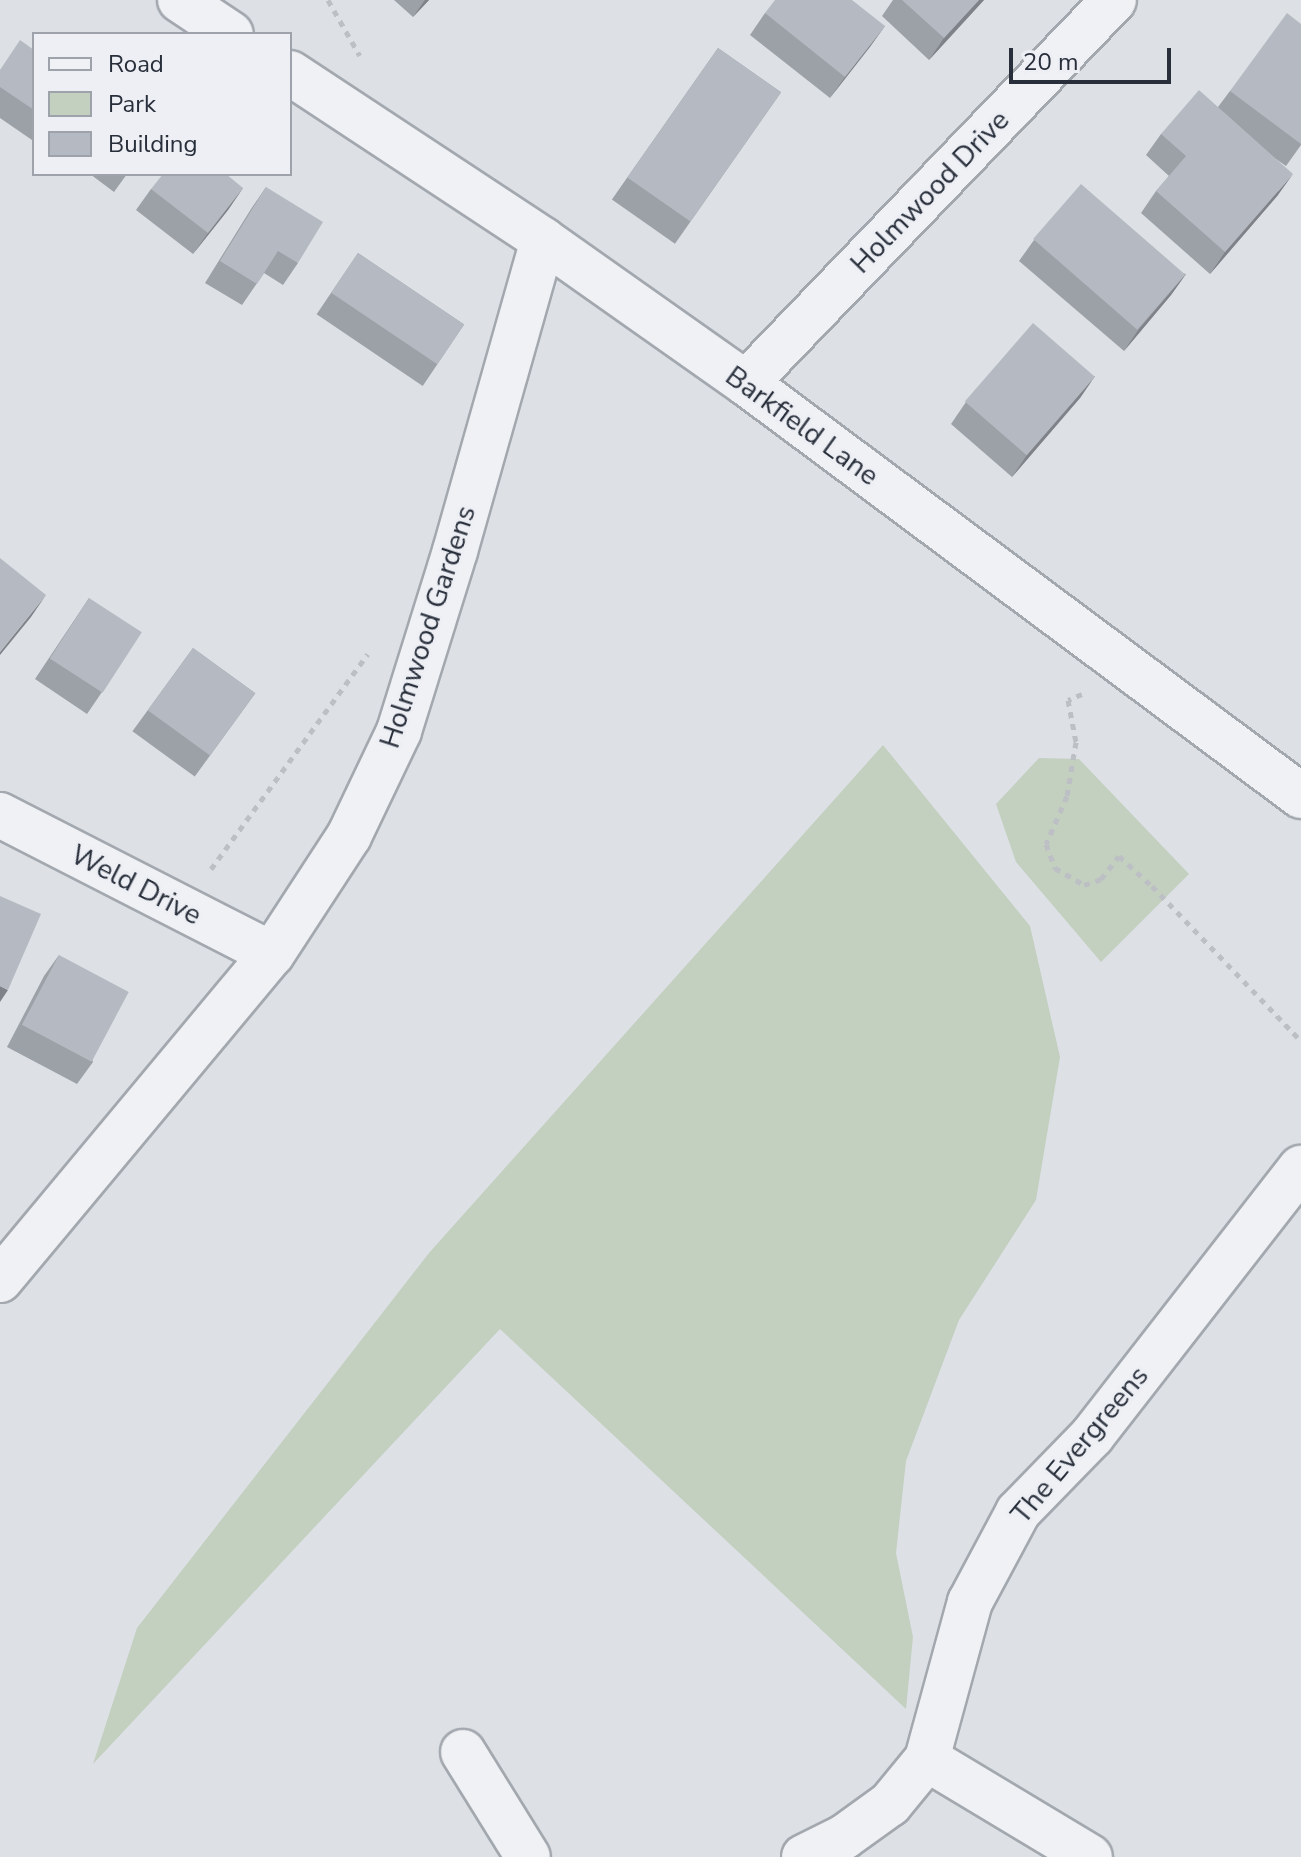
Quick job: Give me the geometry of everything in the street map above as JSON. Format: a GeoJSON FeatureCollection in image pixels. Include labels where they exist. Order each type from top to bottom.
{"type":"FeatureCollection","features":[{"type":"Feature","properties":{"kind":"street","name":"Holmwood Drive"},"geometry":{"type":"LineString","coordinates":[[746,383],[1114,0]]}},
{"type":"Feature","properties":{"kind":"street","name":"Barkfield Lane"},"geometry":{"type":"LineString","coordinates":[[292,74],[543,240],[746,383],[1300,794]]}},
{"type":"Feature","properties":{"kind":"street","name":"Holmwood Gardens"},"geometry":{"type":"LineString","coordinates":[[0,1280],[272,954],[349,836],[399,731],[455,551],[543,240]]}},
{"type":"Feature","properties":{"kind":"street","name":"Weld Drive"},"geometry":{"type":"LineString","coordinates":[[0,815],[272,954]]}},
{"type":"Feature","properties":{"kind":"street","name":"The Evergreens"},"geometry":{"type":"LineString","coordinates":[[804,1857],[844,1837],[890,1804],[927,1759],[970,1602],[1018,1512],[1092,1436],[1301,1168]]}},
{"type":"Feature","properties":{"kind":"street"},"geometry":{"type":"LineString","coordinates":[[463,1752],[528,1857]]}},
{"type":"Feature","properties":{"kind":"street"},"geometry":{"type":"LineString","coordinates":[[927,1759],[1090,1857]]}},
{"type":"Feature","properties":{"kind":"path"},"geometry":{"type":"LineString","coordinates":[[182,908],[369,653]]}},
{"type":"Feature","properties":{"kind":"path"},"geometry":{"type":"LineString","coordinates":[[1112,656],[1086,692],[1068,700],[1076,742],[1067,796],[1046,844],[1055,868],[1084,885],[1101,879],[1119,856],[1152,886],[1301,1041]]}},
{"type":"Feature","properties":{"kind":"green space"},"geometry":{"type":"Polygon","coordinates":[[[883,745],[1030,926],[1060,1057],[1036,1200],[959,1320],[906,1461],[896,1553],[913,1637],[906,1709],[500,1329],[93,1764],[137,1628],[429,1253],[883,745]]]}},
{"type":"Feature","properties":{"kind":"green space"},"geometry":{"type":"Polygon","coordinates":[[[1039,758],[1079,759],[1189,874],[1101,962],[1016,862],[996,804],[1039,758]]]}},
{"type":"Feature","properties":{"kind":"building"},"geometry":{"type":"Polygon","coordinates":[[[775,0],[852,0],[885,26],[845,77],[765,13],[775,0]]]}},
{"type":"Feature","properties":{"kind":"building"},"geometry":{"type":"Polygon","coordinates":[[[902,0],[979,0],[944,38],[902,0]]]}},
{"type":"Feature","properties":{"kind":"building"},"geometry":{"type":"Polygon","coordinates":[[[1287,13],[1301,24],[1301,144],[1230,91],[1287,13]]]}},
{"type":"Feature","properties":{"kind":"building"},"geometry":{"type":"Polygon","coordinates":[[[20,40],[32,49],[32,109],[0,87],[0,70],[20,40]]]}},
{"type":"Feature","properties":{"kind":"building"},"geometry":{"type":"Polygon","coordinates":[[[718,48],[781,92],[690,222],[627,177],[718,48]]]}},
{"type":"Feature","properties":{"kind":"building"},"geometry":{"type":"Polygon","coordinates":[[[1199,90],[1293,174],[1225,252],[1156,191],[1186,156],[1161,134],[1199,90]]]}},
{"type":"Feature","properties":{"kind":"building"},"geometry":{"type":"Polygon","coordinates":[[[161,176],[228,176],[243,188],[208,233],[151,189],[161,176]]]}},
{"type":"Feature","properties":{"kind":"building"},"geometry":{"type":"Polygon","coordinates":[[[1081,184],[1185,275],[1137,330],[1033,239],[1081,184]]]}},
{"type":"Feature","properties":{"kind":"building"},"geometry":{"type":"Polygon","coordinates":[[[266,187],[323,222],[298,263],[278,251],[257,284],[220,261],[266,187]]]}},
{"type":"Feature","properties":{"kind":"building"},"geometry":{"type":"Polygon","coordinates":[[[358,253],[464,325],[437,364],[331,293],[358,253]]]}},
{"type":"Feature","properties":{"kind":"building"},"geometry":{"type":"Polygon","coordinates":[[[1033,323],[1095,377],[1027,455],[965,401],[1033,323]]]}},
{"type":"Feature","properties":{"kind":"building"},"geometry":{"type":"Polygon","coordinates":[[[0,558],[46,595],[0,652],[0,558]]]}},
{"type":"Feature","properties":{"kind":"building"},"geometry":{"type":"Polygon","coordinates":[[[89,598],[142,632],[103,693],[50,658],[89,598]]]}},
{"type":"Feature","properties":{"kind":"building"},"geometry":{"type":"Polygon","coordinates":[[[193,648],[255,693],[210,756],[148,710],[193,648]]]}},
{"type":"Feature","properties":{"kind":"building"},"geometry":{"type":"Polygon","coordinates":[[[0,896],[41,914],[8,990],[0,986],[0,896]]]}},
{"type":"Feature","properties":{"kind":"building"},"geometry":{"type":"Polygon","coordinates":[[[59,955],[129,992],[92,1062],[22,1025],[59,955]]]}}]}
